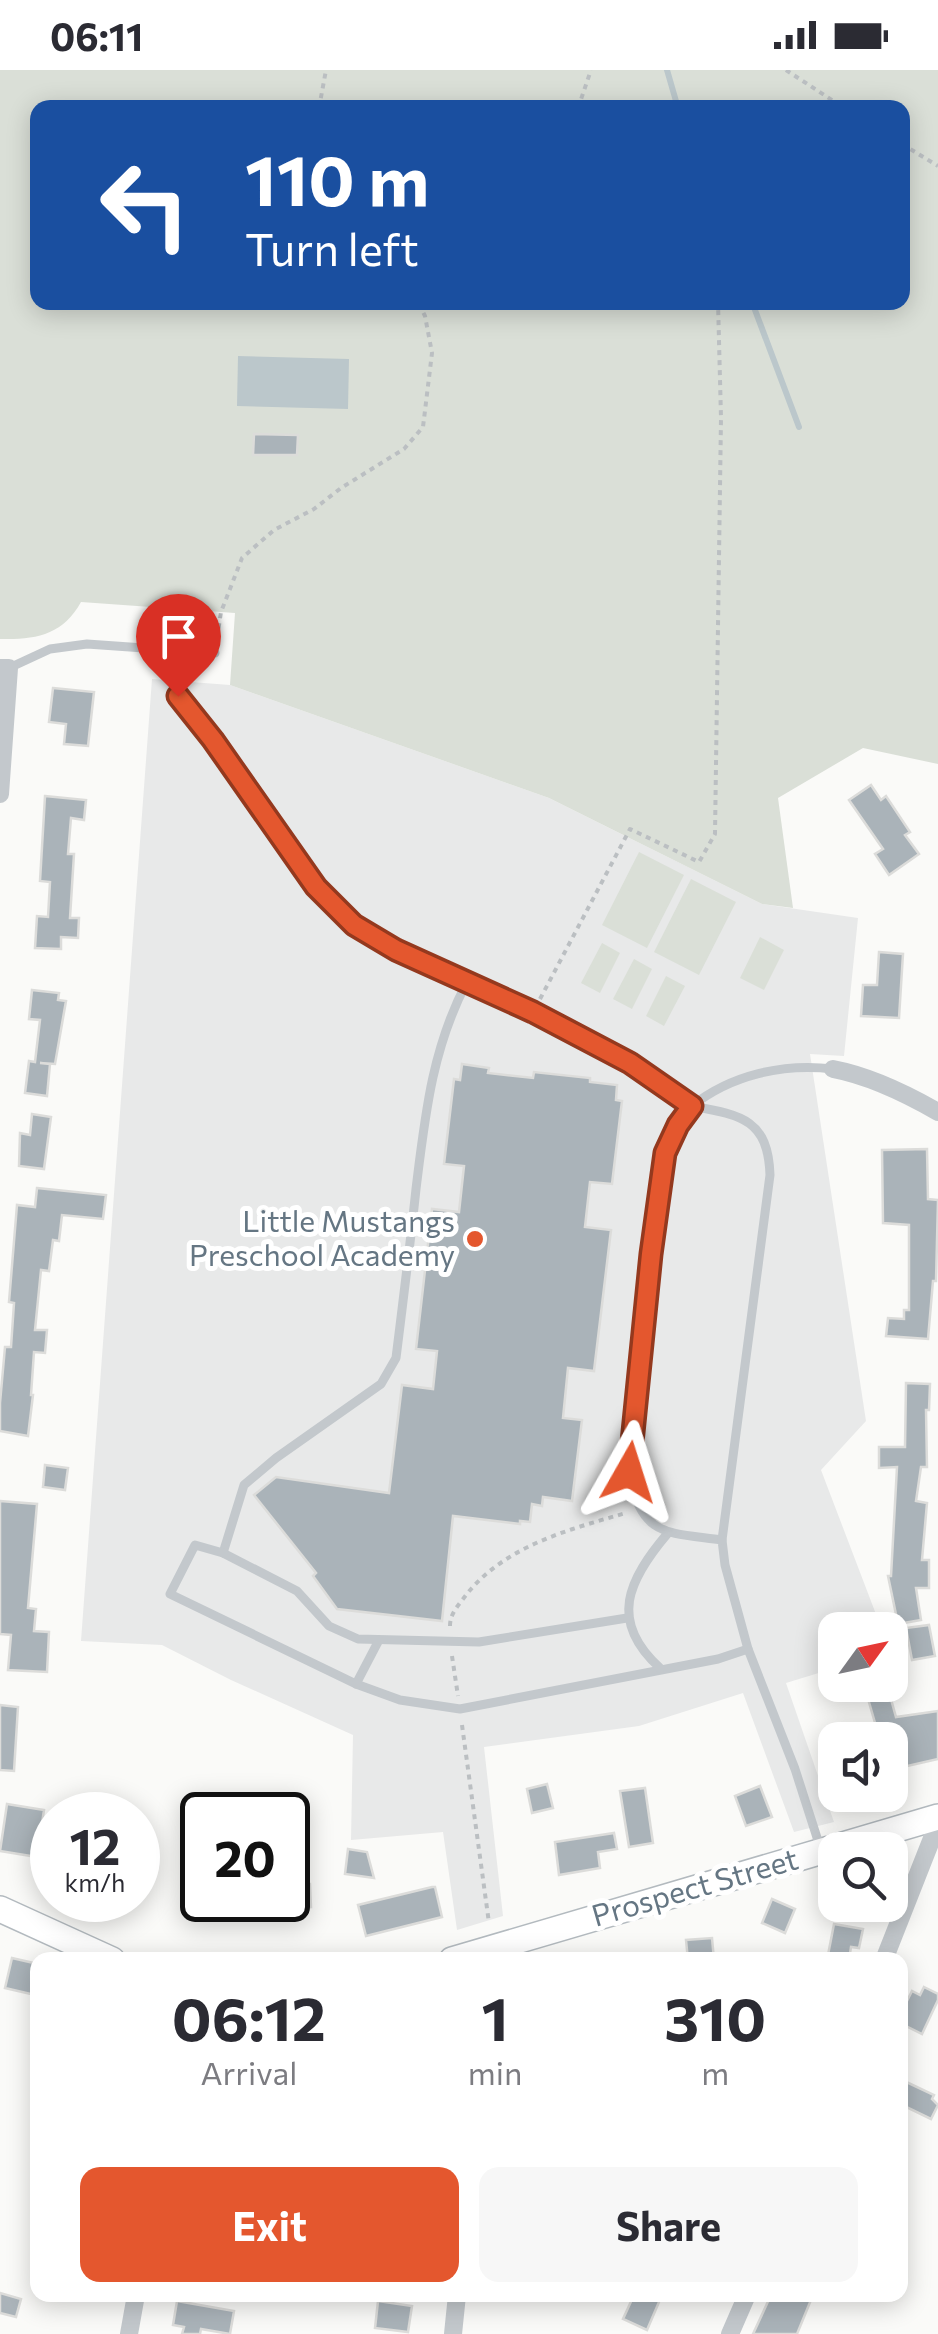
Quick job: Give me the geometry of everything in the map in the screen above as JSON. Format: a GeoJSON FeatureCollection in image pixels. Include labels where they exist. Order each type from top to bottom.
{"type":"FeatureCollection","features":[{"type":"Feature","properties":{"kind":"street"},"geometry":{"type":"LineString","coordinates":[[0,794],[4,668]]}},
{"type":"Feature","properties":{"kind":"street"},"geometry":{"type":"LineString","coordinates":[[832,1069],[856,1074],[938,1112]]}},
{"type":"Feature","properties":{"kind":"street"},"geometry":{"type":"LineString","coordinates":[[887,1952],[938,1820]]}},
{"type":"Feature","properties":{"kind":"street","name":"Prospect Street"},"geometry":{"type":"LineString","coordinates":[[891,1832],[938,1820]]}},
{"type":"Feature","properties":{"kind":"street","name":"Prospect Street"},"geometry":{"type":"LineString","coordinates":[[484,1952],[818,1851]]}},
{"type":"Feature","properties":{"kind":"street"},"geometry":{"type":"LineString","coordinates":[[0,1908],[95,1952]]}},
{"type":"Feature","properties":{"kind":"street"},"geometry":{"type":"LineString","coordinates":[[129,2334],[135,2302]]}},
{"type":"Feature","properties":{"kind":"street"},"geometry":{"type":"LineString","coordinates":[[457,2302],[457,2332]]}},
{"type":"Feature","properties":{"kind":"street"},"geometry":{"type":"LineString","coordinates":[[730,2334],[744,2302]]}},
{"type":"Feature","properties":{"kind":"lane"},"geometry":{"type":"LineString","coordinates":[[4,668],[50,649],[68,646],[215,653]]}},
{"type":"Feature","properties":{"kind":"lane"},"geometry":{"type":"LineString","coordinates":[[178,696],[316,887],[354,925],[396,950],[533,1012],[630,1063],[692,1106],[742,1118],[759,1131],[769,1148],[770,1174],[722,1540],[748,1648],[818,1841]]}},
{"type":"Feature","properties":{"kind":"lane"},"geometry":{"type":"LineString","coordinates":[[223,1553],[244,1485],[381,1384],[396,1358],[428,1090],[446,1028],[467,982]]}},
{"type":"Feature","properties":{"kind":"lane"},"geometry":{"type":"LineString","coordinates":[[722,1540],[668,1533],[648,1522],[635,1502],[629,1472],[665,1153],[692,1106],[712,1090],[759,1073],[791,1068],[832,1069]]}},
{"type":"Feature","properties":{"kind":"lane"},"geometry":{"type":"LineString","coordinates":[[660,1668],[644,1654],[627,1618],[627,1606],[643,1562],[668,1533]]}},
{"type":"Feature","properties":{"kind":"lane"},"geometry":{"type":"LineString","coordinates":[[627,1618],[479,1642],[358,1639],[329,1626],[297,1591],[223,1553],[195,1545],[170,1594],[356,1684],[400,1700],[460,1709],[718,1659],[748,1648]]}},
{"type":"Feature","properties":{"kind":"lane"},"geometry":{"type":"LineString","coordinates":[[356,1684],[379,1640]]}},
{"type":"Feature","properties":{"kind":"path"},"geometry":{"type":"LineString","coordinates":[[320,100],[326,70]]}},
{"type":"Feature","properties":{"kind":"path"},"geometry":{"type":"LineString","coordinates":[[581,100],[591,70]]}},
{"type":"Feature","properties":{"kind":"path"},"geometry":{"type":"LineString","coordinates":[[786,70],[832,100]]}},
{"type":"Feature","properties":{"kind":"path"},"geometry":{"type":"LineString","coordinates":[[910,149],[938,166]]}},
{"type":"Feature","properties":{"kind":"path"},"geometry":{"type":"LineString","coordinates":[[215,653],[221,612],[242,558],[274,530],[314,510],[341,488],[404,450],[423,428],[432,353],[422,310]]}},
{"type":"Feature","properties":{"kind":"path"},"geometry":{"type":"LineString","coordinates":[[533,1012],[630,830],[699,862],[715,834],[722,418],[718,310]]}},
{"type":"Feature","properties":{"kind":"path"},"geometry":{"type":"LineString","coordinates":[[168,649],[178,696]]}},
{"type":"Feature","properties":{"kind":"shaded area"},"geometry":{"type":"Polygon","coordinates":[[[0,70],[938,70],[938,764],[863,748],[778,798],[793,908],[762,904],[549,798],[230,685],[235,613],[81,602],[57,628],[25,638],[0,639],[0,70]]]}},
{"type":"Feature","properties":{"kind":"shaded area"},"geometry":{"type":"Polygon","coordinates":[[[238,356],[349,359],[348,409],[237,406],[238,356]]]}},
{"type":"Feature","properties":{"kind":"shaded area","name":"Little Mustangs Preschool Academy"},"geometry":{"type":"Polygon","coordinates":[[[152,679],[230,685],[549,798],[762,904],[858,918],[844,1056],[810,1054],[866,1421],[821,1470],[875,1612],[818,1612],[818,1673],[786,1683],[818,1776],[818,1812],[831,1812],[834,1822],[794,1832],[743,1693],[639,1726],[484,1747],[503,1916],[457,1930],[443,1832],[351,1840],[353,1735],[162,1645],[81,1641],[152,679]]]}},
{"type":"Feature","properties":{"kind":"shaded area"},"geometry":{"type":"Polygon","coordinates":[[[639,852],[684,875],[647,948],[602,925],[639,852]]]}},
{"type":"Feature","properties":{"kind":"shaded area"},"geometry":{"type":"Polygon","coordinates":[[[691,879],[736,902],[699,975],[654,952],[691,879]]]}},
{"type":"Feature","properties":{"kind":"shaded area"},"geometry":{"type":"Polygon","coordinates":[[[760,937],[784,950],[764,990],[740,978],[760,937]]]}},
{"type":"Feature","properties":{"kind":"shaded area"},"geometry":{"type":"Polygon","coordinates":[[[602,943],[620,953],[600,993],[581,983],[602,943]]]}},
{"type":"Feature","properties":{"kind":"shaded area"},"geometry":{"type":"Polygon","coordinates":[[[634,959],[652,969],[632,1009],[613,999],[634,959]]]}},
{"type":"Feature","properties":{"kind":"shaded area"},"geometry":{"type":"Polygon","coordinates":[[[666,976],[685,986],[664,1026],[646,1016],[666,976]]]}},
{"type":"Feature","properties":{"kind":"building"},"geometry":{"type":"Polygon","coordinates":[[[254,434],[298,435],[297,455],[253,455],[254,434]]]}},
{"type":"Feature","properties":{"kind":"building"},"geometry":{"type":"Polygon","coordinates":[[[53,688],[94,692],[88,746],[64,744],[66,724],[49,722],[53,688]]]}},
{"type":"Feature","properties":{"kind":"building"},"geometry":{"type":"Polygon","coordinates":[[[871,785],[881,800],[886,796],[910,832],[905,835],[919,854],[889,875],[875,854],[883,849],[849,800],[871,785]]]}},
{"type":"Feature","properties":{"kind":"building"},"geometry":{"type":"Polygon","coordinates":[[[45,796],[86,800],[84,820],[71,818],[68,854],[74,854],[70,918],[79,918],[78,938],[61,937],[61,949],[35,948],[37,916],[48,917],[50,882],[40,881],[45,796]]]}},
{"type":"Feature","properties":{"kind":"building"},"geometry":{"type":"Polygon","coordinates":[[[879,952],[903,954],[899,1018],[861,1016],[863,985],[877,985],[879,952]]]}},
{"type":"Feature","properties":{"kind":"building"},"geometry":{"type":"Polygon","coordinates":[[[32,990],[59,993],[58,1000],[66,1001],[55,1064],[40,1063],[50,1064],[47,1096],[25,1093],[29,1061],[35,1062],[40,1020],[29,1019],[32,990]]]}},
{"type":"Feature","properties":{"kind":"building"},"geometry":{"type":"Polygon","coordinates":[[[462,1064],[489,1068],[488,1073],[533,1078],[534,1072],[590,1078],[590,1082],[617,1085],[616,1100],[622,1101],[612,1184],[590,1182],[585,1227],[611,1230],[594,1371],[568,1368],[563,1418],[582,1420],[572,1501],[543,1497],[542,1506],[532,1504],[530,1522],[520,1524],[453,1516],[442,1621],[337,1609],[313,1576],[316,1573],[254,1495],[276,1477],[389,1493],[402,1385],[433,1389],[437,1351],[416,1349],[432,1209],[459,1212],[464,1166],[444,1164],[454,1079],[460,1080],[462,1064]]]}},
{"type":"Feature","properties":{"kind":"building"},"geometry":{"type":"Polygon","coordinates":[[[32,1114],[51,1117],[44,1169],[19,1166],[20,1133],[30,1135],[32,1114]]]}},
{"type":"Feature","properties":{"kind":"building"},"geometry":{"type":"Polygon","coordinates":[[[927,1149],[928,1199],[938,1200],[936,1281],[928,1339],[886,1336],[888,1318],[904,1319],[904,1310],[909,1310],[909,1225],[883,1223],[882,1150],[927,1149]]]}},
{"type":"Feature","properties":{"kind":"building"},"geometry":{"type":"Polygon","coordinates":[[[37,1188],[106,1195],[103,1219],[62,1215],[59,1241],[53,1240],[49,1271],[41,1270],[35,1330],[47,1330],[45,1353],[34,1352],[28,1436],[0,1431],[0,1403],[5,1347],[11,1347],[14,1303],[9,1302],[17,1205],[35,1207],[37,1188]]]}},
{"type":"Feature","properties":{"kind":"building"},"geometry":{"type":"Polygon","coordinates":[[[906,1383],[930,1384],[926,1410],[927,1467],[921,1467],[916,1501],[927,1503],[922,1560],[929,1560],[929,1588],[916,1588],[921,1620],[908,1622],[908,1612],[896,1612],[888,1576],[897,1467],[879,1468],[879,1447],[905,1447],[906,1383]]]}},
{"type":"Feature","properties":{"kind":"building"},"geometry":{"type":"Polygon","coordinates":[[[45,1465],[68,1468],[65,1490],[43,1487],[45,1465]]]}},
{"type":"Feature","properties":{"kind":"building"},"geometry":{"type":"Polygon","coordinates":[[[0,1501],[37,1504],[28,1608],[36,1609],[34,1631],[49,1632],[47,1672],[8,1670],[11,1635],[0,1634],[0,1501]]]}},
{"type":"Feature","properties":{"kind":"building"},"geometry":{"type":"Polygon","coordinates":[[[929,1625],[935,1656],[912,1660],[908,1628],[929,1625]]]}},
{"type":"Feature","properties":{"kind":"building"},"geometry":{"type":"Polygon","coordinates":[[[869,1702],[892,1702],[896,1717],[938,1711],[938,1759],[908,1766],[908,1722],[875,1722],[869,1702]]]}},
{"type":"Feature","properties":{"kind":"building"},"geometry":{"type":"Polygon","coordinates":[[[0,1705],[18,1707],[14,1771],[0,1770],[0,1705]]]}},
{"type":"Feature","properties":{"kind":"building"},"geometry":{"type":"Polygon","coordinates":[[[547,1784],[553,1808],[532,1813],[527,1789],[547,1784]]]}},
{"type":"Feature","properties":{"kind":"building"},"geometry":{"type":"Polygon","coordinates":[[[760,1786],[772,1817],[746,1826],[735,1796],[760,1786]]]}},
{"type":"Feature","properties":{"kind":"building"},"geometry":{"type":"Polygon","coordinates":[[[645,1788],[653,1843],[629,1847],[620,1791],[645,1788]]]}},
{"type":"Feature","properties":{"kind":"building"},"geometry":{"type":"Polygon","coordinates":[[[7,1804],[30,1808],[30,1856],[0,1851],[7,1804]]]}},
{"type":"Feature","properties":{"kind":"building"},"geometry":{"type":"Polygon","coordinates":[[[614,1833],[617,1849],[598,1852],[600,1868],[559,1875],[555,1842],[614,1833]]]}},
{"type":"Feature","properties":{"kind":"building"},"geometry":{"type":"Polygon","coordinates":[[[348,1849],[367,1852],[374,1878],[345,1874],[348,1849]]]}},
{"type":"Feature","properties":{"kind":"building"},"geometry":{"type":"Polygon","coordinates":[[[435,1887],[442,1917],[366,1936],[358,1905],[435,1887]]]}},
{"type":"Feature","properties":{"kind":"building"},"geometry":{"type":"Polygon","coordinates":[[[772,1899],[795,1909],[785,1933],[762,1923],[772,1899]]]}},
{"type":"Feature","properties":{"kind":"building"},"geometry":{"type":"Polygon","coordinates":[[[834,1924],[863,1929],[859,1948],[829,1952],[834,1924]]]}},
{"type":"Feature","properties":{"kind":"building"},"geometry":{"type":"Polygon","coordinates":[[[712,1938],[713,1952],[687,1952],[686,1940],[712,1938]]]}},
{"type":"Feature","properties":{"kind":"building"},"geometry":{"type":"Polygon","coordinates":[[[12,1958],[30,1962],[30,1994],[5,1988],[12,1958]]]}},
{"type":"Feature","properties":{"kind":"building"},"geometry":{"type":"Polygon","coordinates":[[[924,1987],[938,1994],[922,2034],[908,2027],[908,1999],[912,1991],[920,1995],[924,1987]]]}},
{"type":"Feature","properties":{"kind":"building"},"geometry":{"type":"Polygon","coordinates":[[[908,2083],[934,2095],[932,2099],[938,2105],[931,2119],[908,2108],[908,2083]]]}},
{"type":"Feature","properties":{"kind":"building"},"geometry":{"type":"Polygon","coordinates":[[[0,2293],[21,2299],[16,2317],[0,2313],[0,2293]]]}},
{"type":"Feature","properties":{"kind":"building"},"geometry":{"type":"Polygon","coordinates":[[[177,2302],[234,2311],[230,2334],[201,2329],[200,2334],[182,2334],[184,2327],[173,2325],[177,2302]]]}},
{"type":"Feature","properties":{"kind":"building"},"geometry":{"type":"Polygon","coordinates":[[[378,2302],[412,2306],[408,2332],[375,2328],[378,2302]]]}},
{"type":"Feature","properties":{"kind":"building"},"geometry":{"type":"Polygon","coordinates":[[[631,2302],[659,2302],[647,2330],[623,2319],[631,2302]]]}},
{"type":"Feature","properties":{"kind":"building"},"geometry":{"type":"Polygon","coordinates":[[[768,2302],[810,2302],[797,2334],[753,2334],[768,2302]]]}},
{"type":"Feature","properties":{"kind":"waterway"},"geometry":{"type":"LineString","coordinates":[[667,70],[676,100]]}},
{"type":"Feature","properties":{"kind":"waterway"},"geometry":{"type":"LineString","coordinates":[[755,310],[799,427]]}},
{"type":"Feature","properties":{"kind":"place","name":"Little Mustangs Preschool Academy"},"geometry":{"type":"Point","coordinates":[475,1239]}},
{"type":"Feature","properties":{"kind":"route"},"geometry":{"type":"LineString","coordinates":[[178,696],[316,887],[354,925],[396,950],[533,1012],[630,1063],[692,1106],[665,1153],[629,1472]]}}]}
